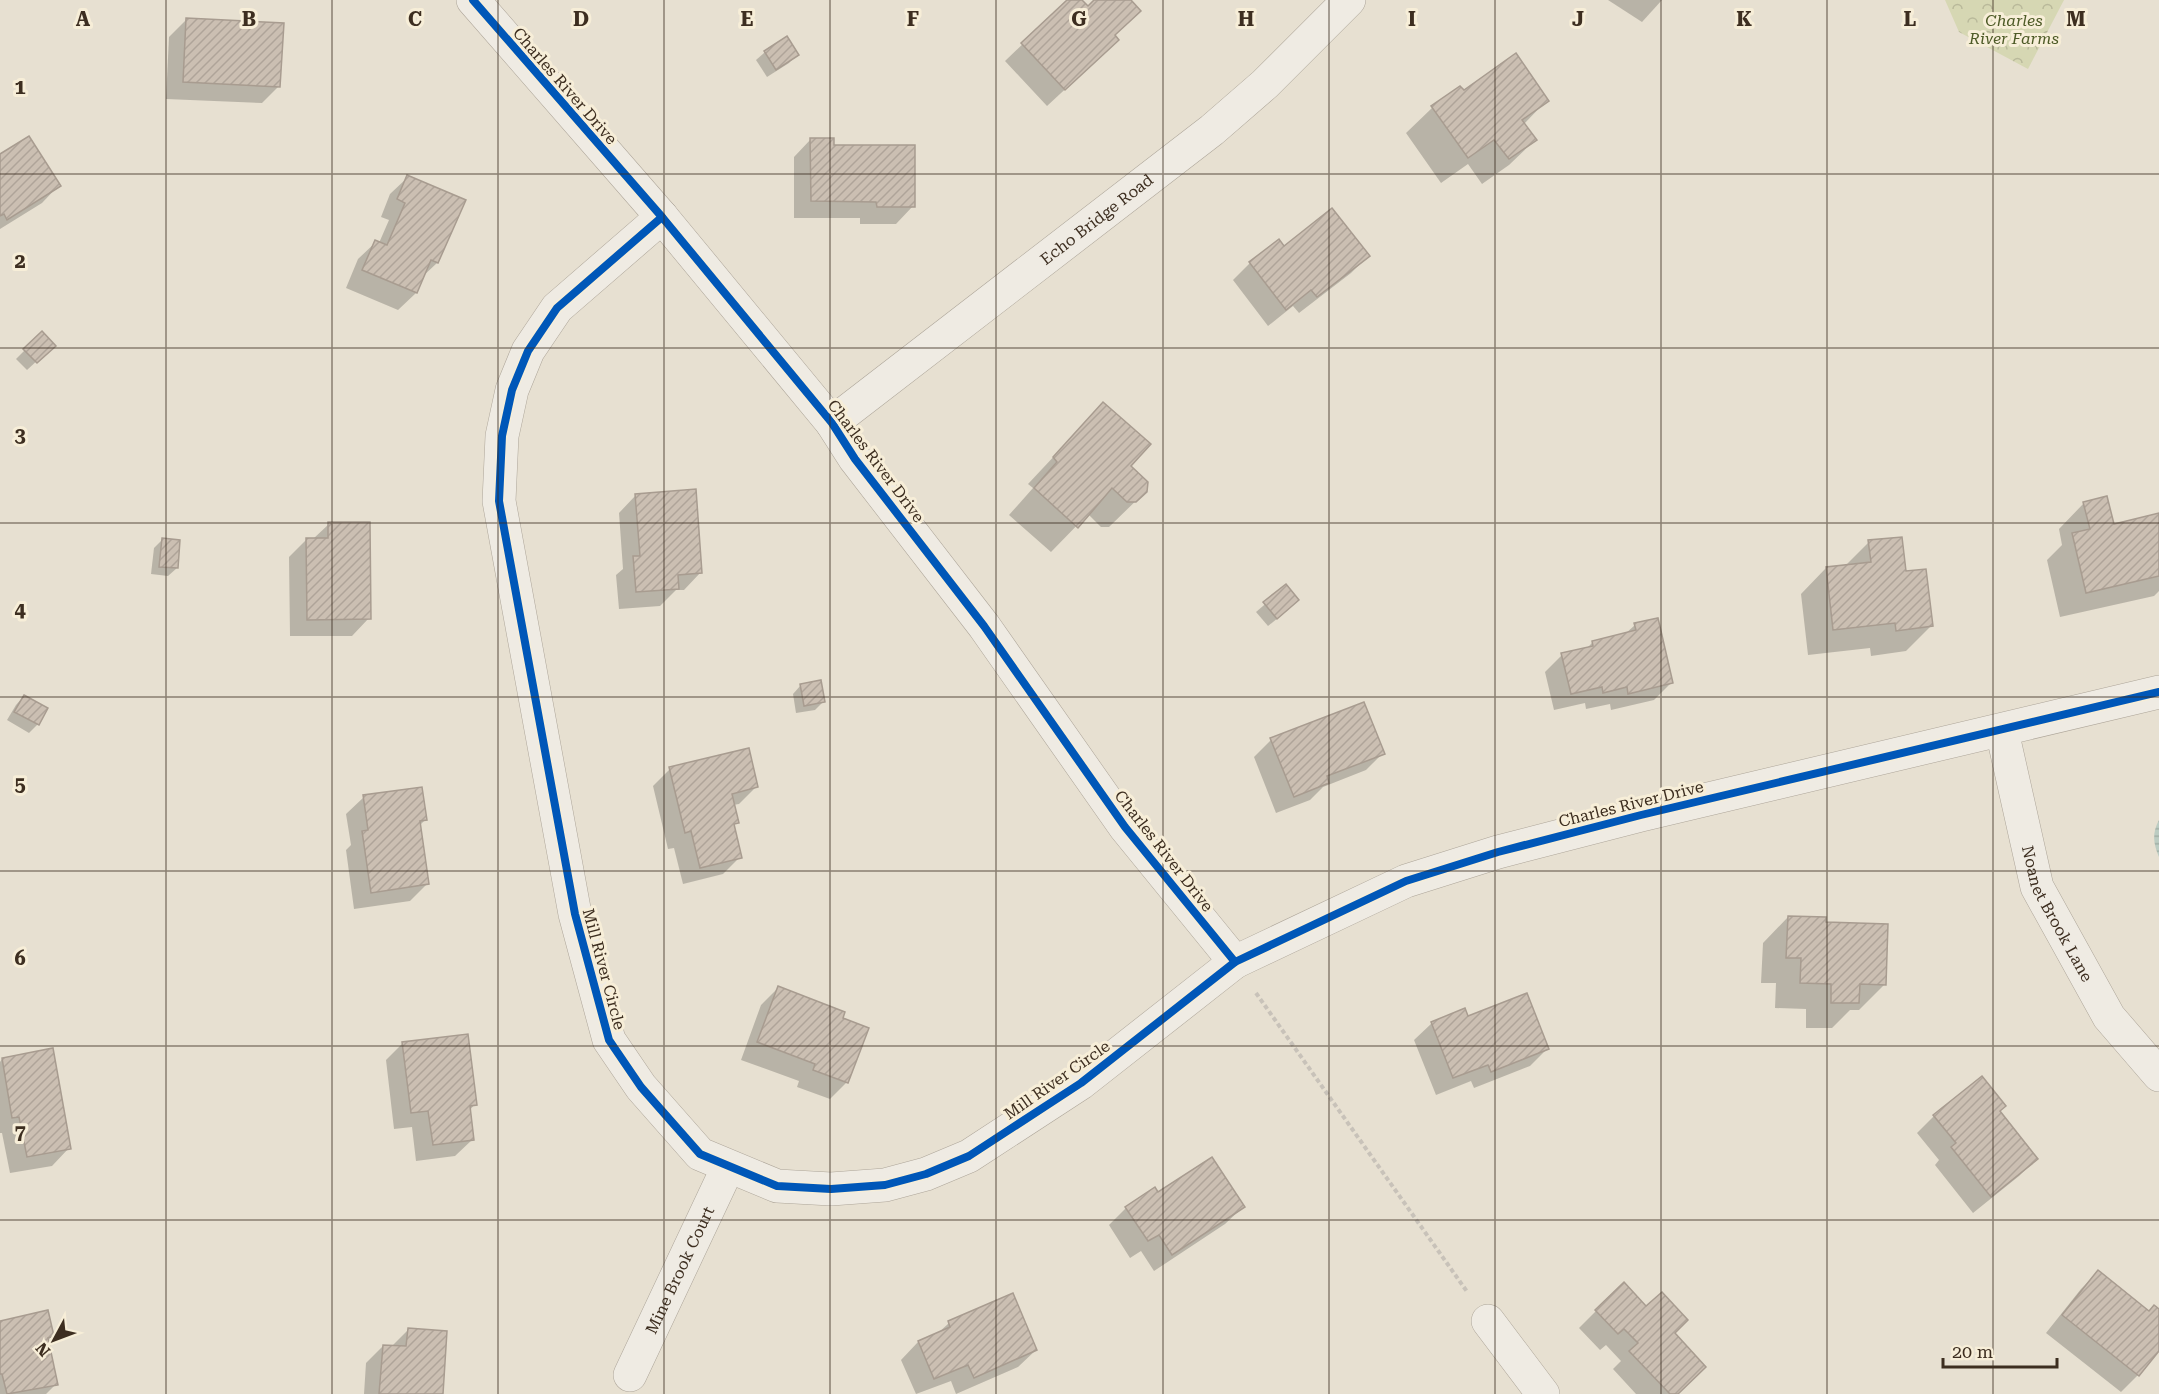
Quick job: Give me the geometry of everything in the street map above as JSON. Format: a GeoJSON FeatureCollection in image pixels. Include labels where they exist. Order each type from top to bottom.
{"type":"FeatureCollection","features":[{"type":"Feature","properties":{"kind":"street","name":"Charles River Drive"},"geometry":{"type":"LineString","coordinates":[[473,0],[662,217],[832,423],[855,459],[984,626],[1125,827],[1234,962],[1406,881],[1498,852],[1641,815],[2159,692]]}},
{"type":"Feature","properties":{"kind":"street","name":"Echo Bridge Road"},"geometry":{"type":"LineString","coordinates":[[832,423],[1212,130],[1265,84],[1349,0]]}},
{"type":"Feature","properties":{"kind":"street","name":"Mill River Circle"},"geometry":{"type":"LineString","coordinates":[[662,217],[557,308],[528,351],[512,390],[502,436],[499,501],[575,914],[609,1040],[641,1086],[700,1154],[728,1167],[777,1186],[831,1189],[885,1185],[926,1174],[969,1156],[1081,1083],[1234,962]]}},
{"type":"Feature","properties":{"kind":"street","name":"Noanet Brook Lane"},"geometry":{"type":"LineString","coordinates":[[2002,731],[2037,886],[2109,1017],[2159,1075]]}},
{"type":"Feature","properties":{"kind":"street","name":"Mine Brook Court"},"geometry":{"type":"LineString","coordinates":[[630,1375],[728,1167]]}},
{"type":"Feature","properties":{"kind":"street"},"geometry":{"type":"LineString","coordinates":[[1488,1321],[1543,1394]]}},
{"type":"Feature","properties":{"kind":"path"},"geometry":{"type":"LineString","coordinates":[[1234,962],[1488,1321]]}},
{"type":"Feature","properties":{"kind":"green space","name":"Charles River Farms"},"geometry":{"type":"Polygon","coordinates":[[[1945,0],[2064,0],[2028,69],[1959,32],[1945,0]]]}},
{"type":"Feature","properties":{"kind":"shaded area"},"geometry":{"type":"Polygon","coordinates":[[[2159,820],[2159,857],[2154,838],[2159,820]]]}},
{"type":"Feature","properties":{"kind":"building"},"geometry":{"type":"Polygon","coordinates":[[[1067,0],[1082,0],[1088,6],[1094,0],[1131,0],[1141,11],[1115,35],[1119,40],[1065,90],[1021,43],[1067,0]]]}},
{"type":"Feature","properties":{"kind":"building"},"geometry":{"type":"Polygon","coordinates":[[[186,18],[284,23],[280,87],[183,82],[186,18]]]}},
{"type":"Feature","properties":{"kind":"building"},"geometry":{"type":"Polygon","coordinates":[[[787,36],[799,55],[776,70],[764,51],[787,36]]]}},
{"type":"Feature","properties":{"kind":"building"},"geometry":{"type":"Polygon","coordinates":[[[1516,53],[1549,101],[1522,120],[1537,140],[1509,159],[1494,140],[1468,158],[1431,106],[1460,86],[1464,90],[1516,53]]]}},
{"type":"Feature","properties":{"kind":"building"},"geometry":{"type":"Polygon","coordinates":[[[29,136],[61,186],[7,220],[4,214],[0,216],[0,154],[29,136]]]}},
{"type":"Feature","properties":{"kind":"building"},"geometry":{"type":"Polygon","coordinates":[[[810,138],[834,138],[834,145],[915,145],[915,207],[877,207],[876,202],[811,201],[810,138]]]}},
{"type":"Feature","properties":{"kind":"building"},"geometry":{"type":"Polygon","coordinates":[[[407,175],[466,200],[438,263],[431,260],[417,293],[362,270],[375,240],[387,245],[405,203],[397,199],[407,175]]]}},
{"type":"Feature","properties":{"kind":"building"},"geometry":{"type":"Polygon","coordinates":[[[1332,208],[1370,256],[1317,297],[1311,290],[1286,310],[1249,262],[1279,239],[1284,246],[1332,208]]]}},
{"type":"Feature","properties":{"kind":"building"},"geometry":{"type":"Polygon","coordinates":[[[42,331],[56,346],[37,363],[23,349],[42,331]]]}},
{"type":"Feature","properties":{"kind":"building"},"geometry":{"type":"Polygon","coordinates":[[[1103,402],[1151,444],[1131,466],[1148,482],[1147,492],[1136,502],[1127,502],[1112,488],[1078,528],[1034,488],[1057,462],[1053,457],[1103,402]]]}},
{"type":"Feature","properties":{"kind":"building"},"geometry":{"type":"Polygon","coordinates":[[[696,489],[702,573],[678,575],[679,589],[636,592],[633,556],[640,556],[635,494],[696,489]]]}},
{"type":"Feature","properties":{"kind":"building"},"geometry":{"type":"Polygon","coordinates":[[[2107,496],[2114,524],[2159,513],[2159,576],[2086,593],[2072,533],[2090,529],[2083,502],[2107,496]]]}},
{"type":"Feature","properties":{"kind":"building"},"geometry":{"type":"Polygon","coordinates":[[[328,522],[370,522],[371,619],[307,620],[306,538],[328,538],[328,522]]]}},
{"type":"Feature","properties":{"kind":"building"},"geometry":{"type":"Polygon","coordinates":[[[1902,537],[1906,571],[1926,569],[1933,626],[1896,631],[1895,623],[1833,630],[1826,567],[1871,562],[1868,540],[1902,537]]]}},
{"type":"Feature","properties":{"kind":"building"},"geometry":{"type":"Polygon","coordinates":[[[162,538],[180,540],[178,568],[159,567],[162,538]]]}},
{"type":"Feature","properties":{"kind":"building"},"geometry":{"type":"Polygon","coordinates":[[[1286,584],[1299,600],[1277,619],[1263,602],[1286,584]]]}},
{"type":"Feature","properties":{"kind":"building"},"geometry":{"type":"Polygon","coordinates":[[[1658,618],[1673,683],[1628,694],[1627,687],[1603,693],[1602,687],[1571,694],[1561,653],[1593,646],[1592,641],[1636,630],[1634,623],[1658,618]]]}},
{"type":"Feature","properties":{"kind":"building"},"geometry":{"type":"Polygon","coordinates":[[[821,680],[825,702],[804,706],[800,684],[821,680]]]}},
{"type":"Feature","properties":{"kind":"building"},"geometry":{"type":"Polygon","coordinates":[[[24,695],[48,708],[39,725],[14,712],[24,695]]]}},
{"type":"Feature","properties":{"kind":"building"},"geometry":{"type":"Polygon","coordinates":[[[1364,702],[1385,754],[1327,776],[1329,783],[1294,797],[1270,738],[1364,702]]]}},
{"type":"Feature","properties":{"kind":"building"},"geometry":{"type":"Polygon","coordinates":[[[749,748],[758,787],[732,794],[739,823],[734,824],[742,858],[700,868],[691,831],[685,833],[669,767],[749,748]]]}},
{"type":"Feature","properties":{"kind":"building"},"geometry":{"type":"Polygon","coordinates":[[[422,787],[427,820],[420,821],[429,884],[371,893],[362,831],[368,830],[363,795],[422,787]]]}},
{"type":"Feature","properties":{"kind":"building"},"geometry":{"type":"Polygon","coordinates":[[[1788,916],[1826,917],[1826,922],[1888,924],[1886,985],[1860,984],[1859,1003],[1831,1003],[1831,984],[1800,983],[1801,958],[1786,958],[1788,916]]]}},
{"type":"Feature","properties":{"kind":"building"},"geometry":{"type":"Polygon","coordinates":[[[778,986],[845,1012],[843,1018],[869,1028],[848,1083],[813,1070],[815,1064],[757,1042],[778,986]]]}},
{"type":"Feature","properties":{"kind":"building"},"geometry":{"type":"Polygon","coordinates":[[[1527,993],[1549,1049],[1491,1072],[1488,1065],[1453,1078],[1431,1022],[1465,1008],[1468,1016],[1527,993]]]}},
{"type":"Feature","properties":{"kind":"building"},"geometry":{"type":"Polygon","coordinates":[[[468,1034],[477,1105],[470,1106],[474,1140],[433,1145],[428,1111],[411,1113],[402,1042],[468,1034]]]}},
{"type":"Feature","properties":{"kind":"building"},"geometry":{"type":"Polygon","coordinates":[[[53,1048],[71,1149],[27,1157],[19,1117],[12,1118],[2,1058],[53,1048]]]}},
{"type":"Feature","properties":{"kind":"building"},"geometry":{"type":"Polygon","coordinates":[[[1982,1076],[2006,1106],[2000,1111],[2038,1159],[1991,1197],[1951,1147],[1956,1143],[1933,1115],[1982,1076]]]}},
{"type":"Feature","properties":{"kind":"building"},"geometry":{"type":"Polygon","coordinates":[[[1212,1157],[1245,1207],[1172,1255],[1159,1235],[1148,1241],[1125,1207],[1155,1187],[1158,1192],[1212,1157]]]}},
{"type":"Feature","properties":{"kind":"building"},"geometry":{"type":"Polygon","coordinates":[[[2098,1270],[2149,1311],[2154,1305],[2159,1309],[2159,1351],[2139,1376],[2062,1315],[2098,1270]]]}},
{"type":"Feature","properties":{"kind":"building"},"geometry":{"type":"Polygon","coordinates":[[[1624,1282],[1646,1306],[1662,1292],[1688,1320],[1675,1333],[1706,1367],[1678,1394],[1670,1394],[1629,1351],[1638,1343],[1624,1329],[1618,1334],[1595,1310],[1624,1282]]]}},
{"type":"Feature","properties":{"kind":"building"},"geometry":{"type":"Polygon","coordinates":[[[1013,1293],[1037,1350],[974,1378],[968,1365],[934,1379],[918,1341],[950,1327],[948,1321],[1013,1293]]]}},
{"type":"Feature","properties":{"kind":"building"},"geometry":{"type":"Polygon","coordinates":[[[48,1310],[54,1336],[48,1338],[58,1385],[7,1394],[2,1374],[0,1374],[0,1321],[48,1310]]]}},
{"type":"Feature","properties":{"kind":"building"},"geometry":{"type":"Polygon","coordinates":[[[408,1328],[447,1331],[443,1394],[379,1394],[383,1345],[406,1346],[408,1328]]]}},
{"type":"Feature","properties":{"kind":"cycle path"},"geometry":{"type":"LineString","coordinates":[[473,0],[662,217],[832,423],[855,459],[984,626],[1125,827],[1235,962],[1406,881],[1498,852],[1641,815],[2159,692]]}},
{"type":"Feature","properties":{"kind":"cycle path"},"geometry":{"type":"LineString","coordinates":[[662,217],[557,308],[528,351],[512,390],[502,436],[499,501],[575,914],[609,1040],[641,1087],[700,1154],[777,1186],[831,1189],[885,1185],[926,1174],[969,1156],[1081,1083],[1235,962]]}}]}
